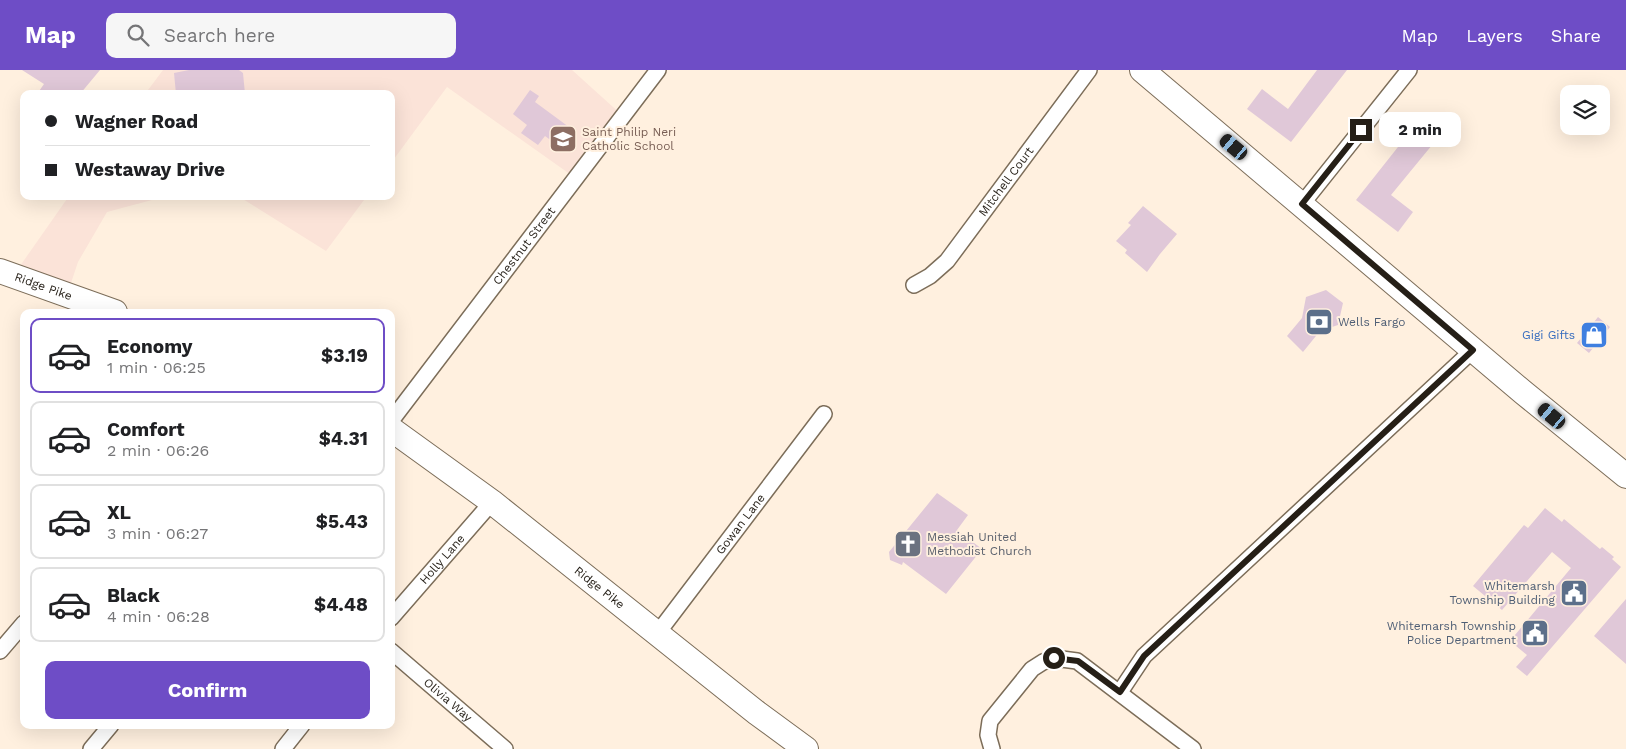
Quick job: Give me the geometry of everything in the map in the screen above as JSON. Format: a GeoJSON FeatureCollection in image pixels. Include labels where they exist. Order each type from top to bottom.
{"type":"FeatureCollection","features":[{"type":"Feature","properties":{"kind":"main road"},"geometry":{"type":"LineString","coordinates":[[1142,70],[1473,350],[1626,476]]}},
{"type":"Feature","properties":{"kind":"main road","name":"Ridge Pike"},"geometry":{"type":"LineString","coordinates":[[0,271],[107,309]]}},
{"type":"Feature","properties":{"kind":"main road","name":"Ridge Pike"},"geometry":{"type":"LineString","coordinates":[[395,432],[492,502],[757,714],[806,749]]}},
{"type":"Feature","properties":{"kind":"street","name":"Chestnut Street"},"geometry":{"type":"LineString","coordinates":[[395,416],[658,70]]}},
{"type":"Feature","properties":{"kind":"street","name":"Mitchell Court"},"geometry":{"type":"LineString","coordinates":[[914,285],[930,276],[947,261],[1089,70]]}},
{"type":"Feature","properties":{"kind":"street"},"geometry":{"type":"LineString","coordinates":[[1302,204],[1409,70]]}},
{"type":"Feature","properties":{"kind":"street"},"geometry":{"type":"LineString","coordinates":[[1120,692],[1144,656],[1473,350]]}},
{"type":"Feature","properties":{"kind":"street","name":"Gowan Lane"},"geometry":{"type":"LineString","coordinates":[[657,634],[824,414]]}},
{"type":"Feature","properties":{"kind":"street","name":"Holly Lane"},"geometry":{"type":"LineString","coordinates":[[395,613],[492,502]]}},
{"type":"Feature","properties":{"kind":"street"},"geometry":{"type":"LineString","coordinates":[[0,652],[20,628]]}},
{"type":"Feature","properties":{"kind":"street","name":"Olivia Way"},"geometry":{"type":"LineString","coordinates":[[395,654],[505,749]]}},
{"type":"Feature","properties":{"kind":"street"},"geometry":{"type":"LineString","coordinates":[[992,749],[988,735],[990,721],[1032,670],[1043,662],[1054,658],[1078,661],[1193,749]]}},
{"type":"Feature","properties":{"kind":"street"},"geometry":{"type":"LineString","coordinates":[[91,749],[108,729]]}},
{"type":"Feature","properties":{"kind":"street"},"geometry":{"type":"LineString","coordinates":[[283,749],[299,729]]}},
{"type":"Feature","properties":{"kind":"shaded area","name":"Saint Philip Neri Catholic School"},"geometry":{"type":"Polygon","coordinates":[[[163,70],[572,70],[623,116],[574,177],[447,87],[395,158],[395,90],[148,90],[163,70]]]}},
{"type":"Feature","properties":{"kind":"shaded area"},"geometry":{"type":"Polygon","coordinates":[[[66,200],[152,200],[107,212],[78,262],[67,295],[13,276],[66,200]]]}},
{"type":"Feature","properties":{"kind":"shaded area"},"geometry":{"type":"Polygon","coordinates":[[[244,200],[364,200],[326,251],[244,200]]]}},
{"type":"Feature","properties":{"kind":"building"},"geometry":{"type":"Polygon","coordinates":[[[22,70],[100,70],[83,90],[40,90],[44,84],[22,70]]]}},
{"type":"Feature","properties":{"kind":"building"},"geometry":{"type":"Polygon","coordinates":[[[189,70],[239,70],[243,73],[245,90],[176,90],[174,73],[189,70]]]}},
{"type":"Feature","properties":{"kind":"building"},"geometry":{"type":"Polygon","coordinates":[[[1317,70],[1347,70],[1291,142],[1247,109],[1262,89],[1288,109],[1317,70]]]}},
{"type":"Feature","properties":{"kind":"building"},"geometry":{"type":"Polygon","coordinates":[[[530,90],[539,96],[535,102],[573,130],[560,147],[545,136],[538,145],[521,133],[527,125],[513,114],[530,90]]]}},
{"type":"Feature","properties":{"kind":"building"},"geometry":{"type":"Polygon","coordinates":[[[1417,123],[1437,139],[1391,195],[1413,212],[1398,232],[1356,200],[1417,123]]]}},
{"type":"Feature","properties":{"kind":"building"},"geometry":{"type":"Polygon","coordinates":[[[1143,206],[1177,234],[1147,272],[1125,253],[1127,250],[1116,241],[1131,225],[1128,223],[1143,206]]]}},
{"type":"Feature","properties":{"kind":"building","name":"Wells Fargo"},"geometry":{"type":"Polygon","coordinates":[[[1326,290],[1343,303],[1338,325],[1320,331],[1303,352],[1287,336],[1302,318],[1306,297],[1326,290]]]}},
{"type":"Feature","properties":{"kind":"building","name":"Gigi Gifts"},"geometry":{"type":"Polygon","coordinates":[[[1598,317],[1610,327],[1589,353],[1577,343],[1598,317]]]}},
{"type":"Feature","properties":{"kind":"building","name":"Messiah United Methodist Church"},"geometry":{"type":"Polygon","coordinates":[[[937,493],[968,515],[957,530],[982,549],[946,594],[903,562],[902,565],[890,560],[889,552],[937,493]]]}},
{"type":"Feature","properties":{"kind":"building","name":"Whitemarsh Township Building"},"geometry":{"type":"Polygon","coordinates":[[[1545,508],[1562,522],[1564,519],[1600,549],[1602,547],[1614,557],[1612,559],[1621,567],[1527,676],[1516,667],[1527,655],[1510,641],[1571,568],[1552,552],[1502,610],[1473,586],[1524,525],[1528,528],[1545,508]]]}},
{"type":"Feature","properties":{"kind":"building"},"geometry":{"type":"Polygon","coordinates":[[[1626,599],[1626,664],[1594,636],[1626,599]]]}},
{"type":"Feature","properties":{"kind":"place","name":"Saint Philip Neri Catholic School"},"geometry":{"type":"Point","coordinates":[563,139]}},
{"type":"Feature","properties":{"kind":"place","name":"Wells Fargo"},"geometry":{"type":"Point","coordinates":[1319,322]}},
{"type":"Feature","properties":{"kind":"place","name":"Gigi Gifts"},"geometry":{"type":"Point","coordinates":[1594,335]}},
{"type":"Feature","properties":{"kind":"place","name":"Messiah United Methodist Church"},"geometry":{"type":"Point","coordinates":[908,544]}},
{"type":"Feature","properties":{"kind":"place","name":"Whitemarsh Township Building"},"geometry":{"type":"Point","coordinates":[1574,593]}},
{"type":"Feature","properties":{"kind":"place","name":"Whitemarsh Township Police Department"},"geometry":{"type":"Point","coordinates":[1535,633]}},
{"type":"Feature","properties":{"kind":"route"},"geometry":{"type":"LineString","coordinates":[[1054,658],[1078,661],[1120,692],[1144,656],[1473,350],[1302,204],[1361,130]]}}]}
